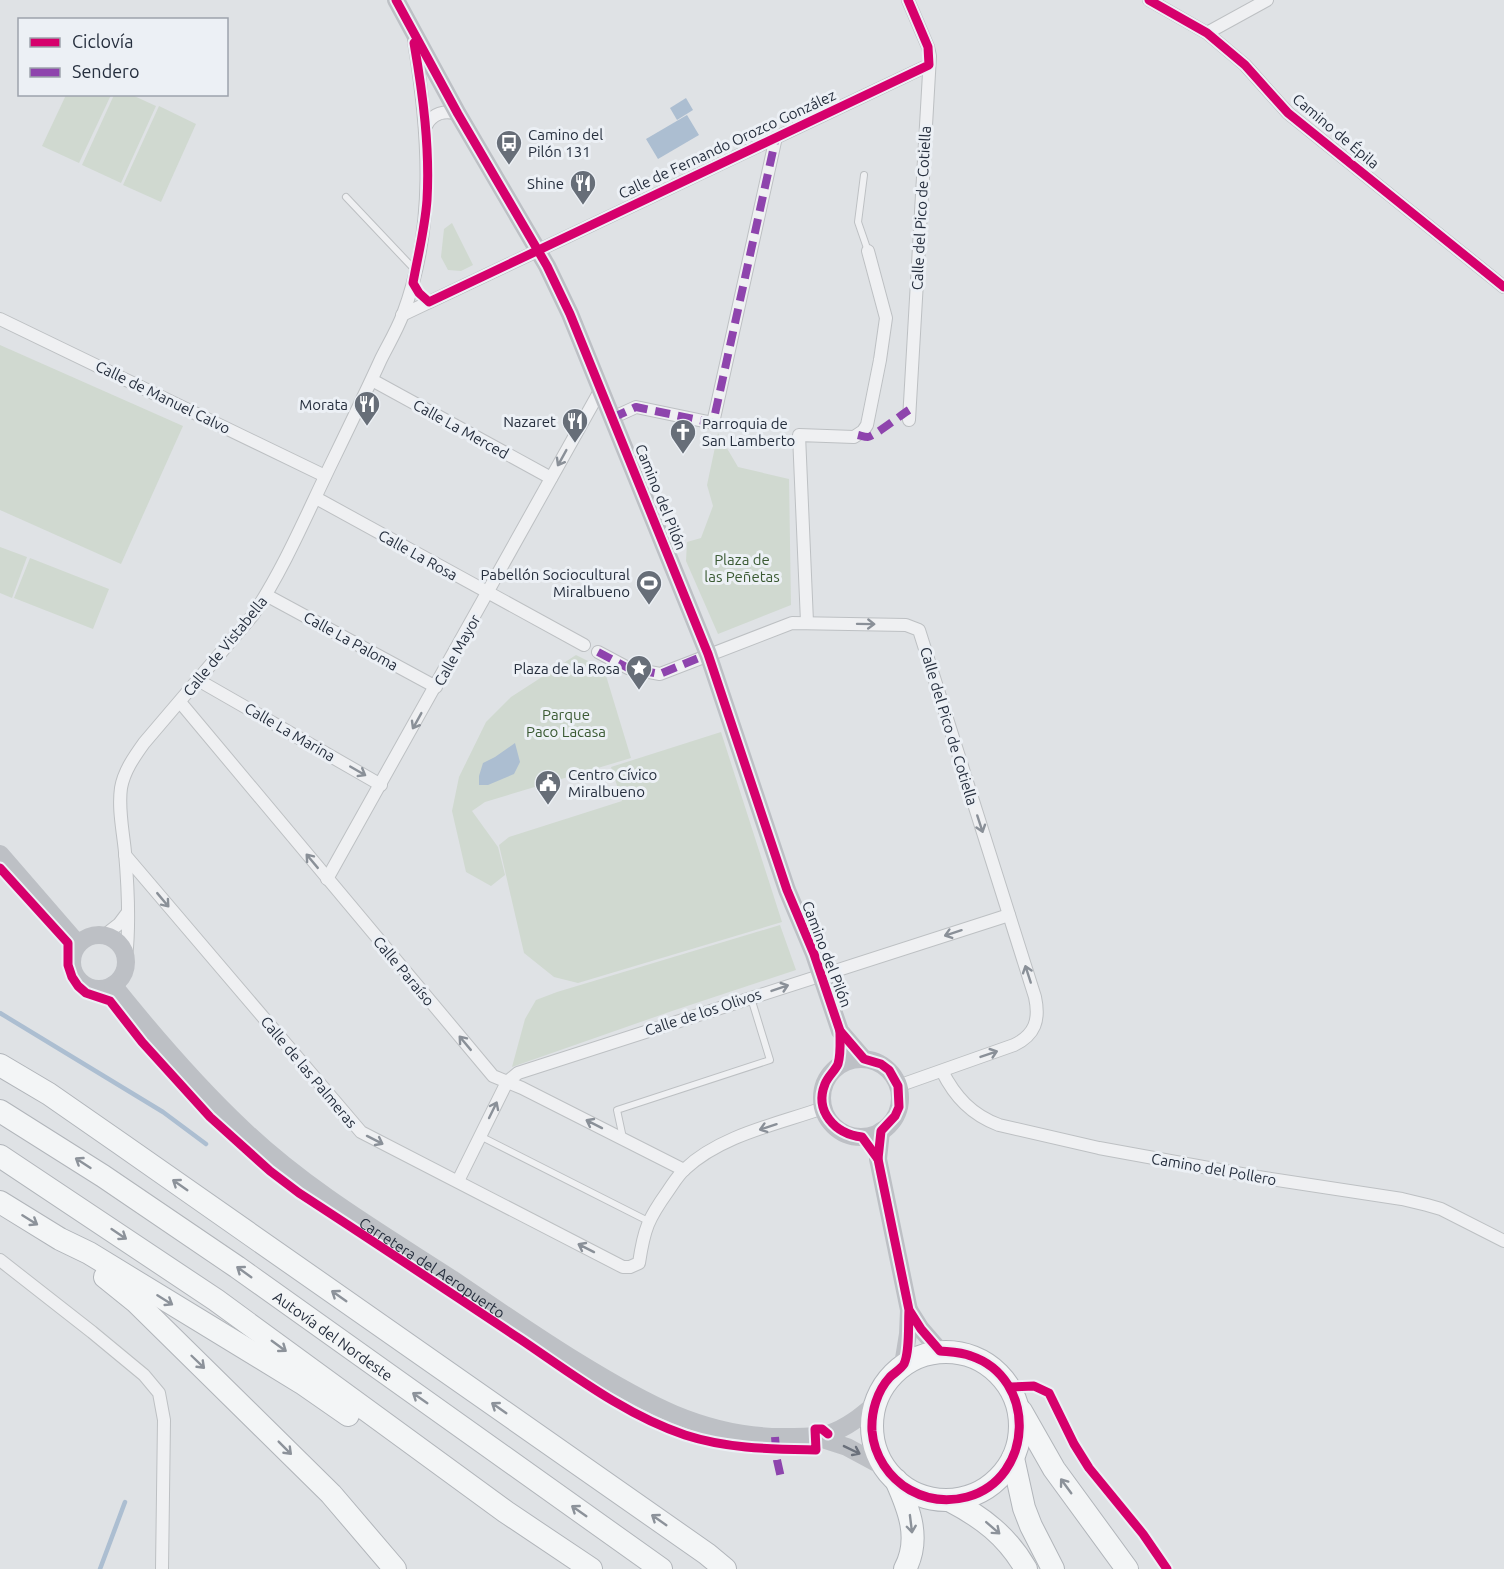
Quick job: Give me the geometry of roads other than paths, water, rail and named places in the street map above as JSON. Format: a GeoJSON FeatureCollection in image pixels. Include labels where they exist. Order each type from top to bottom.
{"type":"FeatureCollection","features":[{"type":"Feature","properties":{"kind":"highway"},"geometry":{"type":"LineString","coordinates":[[0,1065],[48,1094],[121,1144],[707,1554],[724,1569]]}},
{"type":"Feature","properties":{"kind":"highway","name":"Autovía del Nordeste"},"geometry":{"type":"LineString","coordinates":[[0,1111],[103,1176],[227,1260],[661,1569]]}},
{"type":"Feature","properties":{"kind":"highway"},"geometry":{"type":"LineString","coordinates":[[0,1156],[216,1300],[506,1512],[591,1569]]}},
{"type":"Feature","properties":{"kind":"highway"},"geometry":{"type":"LineString","coordinates":[[0,1202],[60,1239],[89,1253],[302,1383],[483,1508],[506,1512]]}},
{"type":"Feature","properties":{"kind":"highway"},"geometry":{"type":"LineString","coordinates":[[60,1239],[136,1302],[210,1373],[331,1494],[396,1569]]}},
{"type":"Feature","properties":{"kind":"highway"},"geometry":{"type":"LineString","coordinates":[[905,1569],[912,1551],[912,1525],[906,1502],[874,1444],[872,1431],[875,1404],[889,1378],[903,1365],[925,1354],[940,1351],[972,1356],[1000,1374],[1010,1387],[1018,1407],[1054,1469],[1126,1569]]}},
{"type":"Feature","properties":{"kind":"highway"},"geometry":{"type":"LineString","coordinates":[[949,1500],[971,1496],[982,1491],[1000,1477],[1013,1458],[1020,1433],[1018,1407]]}},
{"type":"Feature","properties":{"kind":"highway"},"geometry":{"type":"LineString","coordinates":[[1013,1458],[1030,1526],[1053,1569]]}},
{"type":"Feature","properties":{"kind":"highway"},"geometry":{"type":"LineString","coordinates":[[891,1474],[921,1495],[949,1500],[990,1524],[1008,1542],[1026,1569]]}},
{"type":"Feature","properties":{"kind":"highway"},"geometry":{"type":"LineString","coordinates":[[707,1554],[738,1569]]}},
{"type":"Feature","properties":{"kind":"street","name":"Camino del Pilón"},"geometry":{"type":"LineString","coordinates":[[396,0],[566,304],[708,654],[787,890],[822,974],[840,1031],[837,1067]]}},
{"type":"Feature","properties":{"kind":"street","name":"Calle del Pico de Cotiella"},"geometry":{"type":"LineString","coordinates":[[908,0],[928,47],[929,65],[909,420]]}},
{"type":"Feature","properties":{"kind":"street","name":"Camino de Épila"},"geometry":{"type":"LineString","coordinates":[[1149,0],[1207,33],[1245,65],[1288,113],[1504,287]]}},
{"type":"Feature","properties":{"kind":"street"},"geometry":{"type":"LineString","coordinates":[[1207,33],[1268,0]]}},
{"type":"Feature","properties":{"kind":"street","name":"Calle de Vistabella"},"geometry":{"type":"LineString","coordinates":[[126,958],[129,936],[120,803],[124,776],[131,760],[144,743],[253,615],[266,595],[316,498],[402,315],[414,276],[427,202],[426,126],[412,31]]}},
{"type":"Feature","properties":{"kind":"street","name":"Calle de Fernando Orozco González"},"geometry":{"type":"LineString","coordinates":[[402,315],[929,65]]}},
{"type":"Feature","properties":{"kind":"street"},"geometry":{"type":"LineString","coordinates":[[426,126],[432,117],[440,113],[458,114]]}},
{"type":"Feature","properties":{"kind":"street"},"geometry":{"type":"LineString","coordinates":[[612,418],[636,407],[713,423],[776,137]]}},
{"type":"Feature","properties":{"kind":"street"},"geometry":{"type":"LineString","coordinates":[[807,622],[799,435],[854,436],[863,431],[867,425],[886,318],[868,251]]}},
{"type":"Feature","properties":{"kind":"street"},"geometry":{"type":"LineString","coordinates":[[414,276],[419,293],[429,302]]}},
{"type":"Feature","properties":{"kind":"street","name":"Calle de Manuel Calvo"},"geometry":{"type":"LineString","coordinates":[[0,319],[325,476]]}},
{"type":"Feature","properties":{"kind":"street","name":"Calle La Merced"},"geometry":{"type":"LineString","coordinates":[[372,380],[551,478]]}},
{"type":"Feature","properties":{"kind":"street","name":"Calle Mayor"},"geometry":{"type":"LineString","coordinates":[[327,879],[601,389]]}},
{"type":"Feature","properties":{"kind":"street","name":"Calle La Rosa"},"geometry":{"type":"LineString","coordinates":[[316,498],[584,645]]}},
{"type":"Feature","properties":{"kind":"street","name":"Calle La Paloma"},"geometry":{"type":"LineString","coordinates":[[266,595],[436,687]]}},
{"type":"Feature","properties":{"kind":"street","name":"Calle del Pico de Cotiella"},"geometry":{"type":"LineString","coordinates":[[708,654],[792,623],[906,625],[919,630],[1037,1006],[1036,1023],[1027,1037],[1014,1045],[942,1071]]}},
{"type":"Feature","properties":{"kind":"street"},"geometry":{"type":"LineString","coordinates":[[598,652],[628,668],[660,674],[708,654]]}},
{"type":"Feature","properties":{"kind":"street","name":"Calle La Marina"},"geometry":{"type":"LineString","coordinates":[[198,680],[381,784]]}},
{"type":"Feature","properties":{"kind":"street","name":"Calle Paraíso"},"geometry":{"type":"LineString","coordinates":[[180,702],[495,1078],[522,1088],[684,1170]]}},
{"type":"Feature","properties":{"kind":"street"},"geometry":{"type":"LineString","coordinates":[[0,854],[78,944]]}},
{"type":"Feature","properties":{"kind":"street","name":"Calle de las Palmeras"},"geometry":{"type":"LineString","coordinates":[[125,855],[360,1132],[623,1267],[639,1263],[648,1221]]}},
{"type":"Feature","properties":{"kind":"street"},"geometry":{"type":"LineString","coordinates":[[105,935],[120,944],[126,958],[124,973],[113,986],[98,990],[80,982],[72,969],[72,955],[78,944],[90,936],[105,935],[119,924],[128,912]]}},
{"type":"Feature","properties":{"kind":"street","name":"Calle de los Olivos"},"geometry":{"type":"LineString","coordinates":[[507,1082],[524,1070],[1009,915]]}},
{"type":"Feature","properties":{"kind":"street","name":"Carretera del Aeropuerto"},"geometry":{"type":"LineString","coordinates":[[113,986],[175,1060],[271,1154],[360,1218],[558,1349],[634,1396],[683,1419],[745,1435],[816,1437],[848,1447],[891,1474]]}},
{"type":"Feature","properties":{"kind":"street","name":"Camino del Pilón"},"geometry":{"type":"LineString","coordinates":[[840,1031],[864,1059]]}},
{"type":"Feature","properties":{"kind":"street"},"geometry":{"type":"LineString","coordinates":[[854,1059],[864,1059],[881,1064],[889,1070],[898,1086],[900,1096],[895,1116],[881,1131],[862,1137],[845,1133],[832,1123],[823,1108],[823,1090],[826,1081],[837,1067],[854,1059]]}},
{"type":"Feature","properties":{"kind":"street"},"geometry":{"type":"LineString","coordinates":[[898,1086],[942,1071]]}},
{"type":"Feature","properties":{"kind":"street","name":"Camino del Pollero"},"geometry":{"type":"LineString","coordinates":[[942,1071],[949,1085],[967,1107],[986,1120],[999,1125],[1099,1148],[1419,1203],[1442,1209],[1504,1241]]}},
{"type":"Feature","properties":{"kind":"street"},"geometry":{"type":"LineString","coordinates":[[458,1181],[507,1082]]}},
{"type":"Feature","properties":{"kind":"street"},"geometry":{"type":"LineString","coordinates":[[648,1221],[684,1170],[714,1149],[746,1134],[823,1108]]}},
{"type":"Feature","properties":{"kind":"street"},"geometry":{"type":"LineString","coordinates":[[881,1131],[878,1159],[909,1310],[903,1365]]}},
{"type":"Feature","properties":{"kind":"street"},"geometry":{"type":"LineString","coordinates":[[862,1137],[878,1159]]}},
{"type":"Feature","properties":{"kind":"street"},"geometry":{"type":"LineString","coordinates":[[0,1260],[127,1361],[149,1380],[159,1393],[164,1420],[162,1569]]}},
{"type":"Feature","properties":{"kind":"street"},"geometry":{"type":"LineString","coordinates":[[909,1310],[921,1329],[940,1351]]}},
{"type":"Feature","properties":{"kind":"street","name":"Carretera del Aeropuerto"},"geometry":{"type":"LineString","coordinates":[[816,1437],[843,1428],[875,1404]]}},
{"type":"Feature","properties":{"kind":"lane"},"geometry":{"type":"LineString","coordinates":[[864,175],[858,222],[868,251]]}},
{"type":"Feature","properties":{"kind":"lane"},"geometry":{"type":"LineString","coordinates":[[346,197],[414,276]]}},
{"type":"Feature","properties":{"kind":"lane"},"geometry":{"type":"LineString","coordinates":[[623,1139],[617,1110],[770,1060],[750,998]]}},
{"type":"Feature","properties":{"kind":"lane"},"geometry":{"type":"LineString","coordinates":[[480,1136],[648,1221]]}},
{"type":"Feature","properties":{"kind":"water"},"geometry":{"type":"Polygon","coordinates":[[[686,98],[693,110],[677,120],[670,108],[686,98]]]}},
{"type":"Feature","properties":{"kind":"water"},"geometry":{"type":"Polygon","coordinates":[[[687,115],[699,135],[658,159],[646,139],[687,115]]]}},
{"type":"Feature","properties":{"kind":"water"},"geometry":{"type":"Polygon","coordinates":[[[515,743],[520,762],[514,774],[488,785],[479,785],[483,763],[515,743]]]}},
{"type":"Feature","properties":{"kind":"waterway"},"geometry":{"type":"LineString","coordinates":[[0,1013],[163,1112],[206,1144]]}},
{"type":"Feature","properties":{"kind":"waterway"},"geometry":{"type":"LineString","coordinates":[[100,1569],[125,1502]]}},
{"type":"Feature","properties":{"kind":"place","name":"Camino del Pilón 131"},"geometry":{"type":"Point","coordinates":[509,166]}},
{"type":"Feature","properties":{"kind":"place","name":"Shine"},"geometry":{"type":"Point","coordinates":[583,206]}},
{"type":"Feature","properties":{"kind":"place","name":"Morata"},"geometry":{"type":"Point","coordinates":[367,427]}},
{"type":"Feature","properties":{"kind":"place","name":"Nazaret"},"geometry":{"type":"Point","coordinates":[575,444]}},
{"type":"Feature","properties":{"kind":"place","name":"Parroquia de San Lamberto"},"geometry":{"type":"Point","coordinates":[683,455]}},
{"type":"Feature","properties":{"kind":"place","name":"Pabellón Sociocultural Miralbueno"},"geometry":{"type":"Point","coordinates":[649,606]}},
{"type":"Feature","properties":{"kind":"place","name":"Plaza de la Rosa"},"geometry":{"type":"Point","coordinates":[639,691]}},
{"type":"Feature","properties":{"kind":"place","name":"Centro Cívico Miralbueno"},"geometry":{"type":"Point","coordinates":[548,806]}},
{"type":"Feature","properties":{"kind":"park label","name":"Plaza de las Peñetas"},"geometry":{"type":"Point","coordinates":[742,568]}},
{"type":"Feature","properties":{"kind":"park label","name":"Parque Paco Lacasa"},"geometry":{"type":"Point","coordinates":[566,722]}}]}
